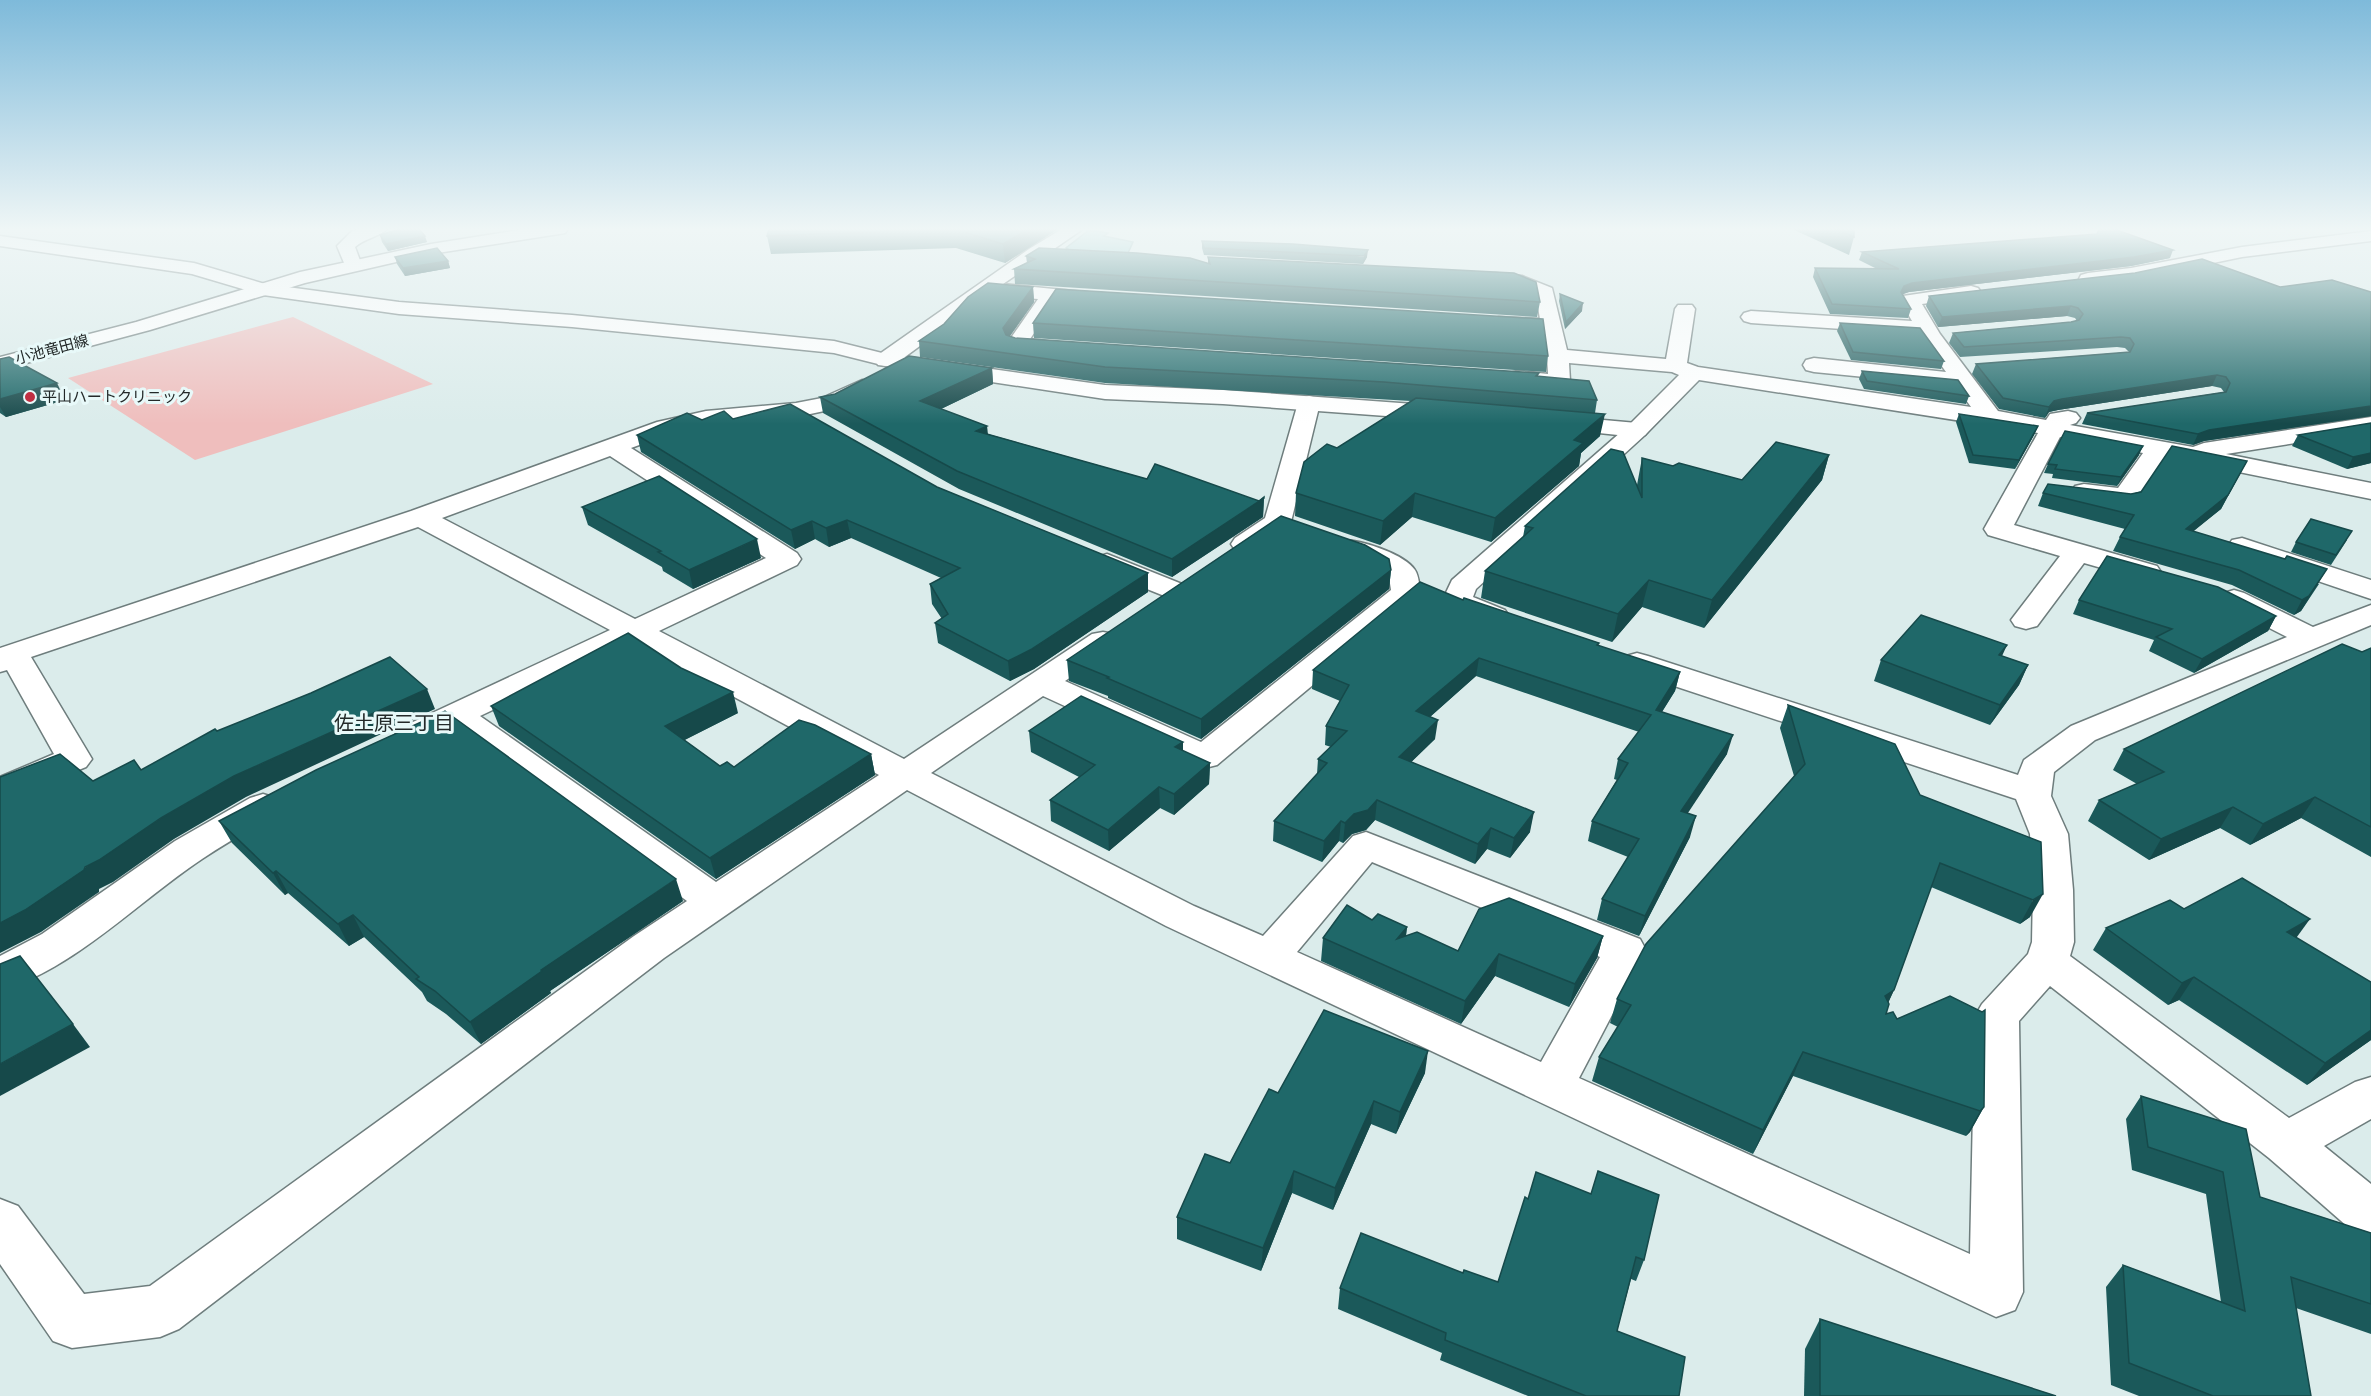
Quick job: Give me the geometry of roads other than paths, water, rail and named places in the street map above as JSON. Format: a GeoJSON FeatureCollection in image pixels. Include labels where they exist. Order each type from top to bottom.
{"type":"FeatureCollection","features":[{"type":"Feature","properties":{"kind":"street","name":"小池竜田線"},"geometry":{"type":"LineString","coordinates":[[0,364],[143,326],[249,294]]}},
{"type":"Feature","properties":{"kind":"street"},"geometry":{"type":"LineString","coordinates":[[294,294],[399,308],[572,321],[834,347],[896,362],[1104,392],[1309,403],[1463,415]]}},
{"type":"Feature","properties":{"kind":"street"},"geometry":{"type":"LineString","coordinates":[[0,790],[74,759],[6,658],[420,517],[665,428],[706,418],[796,410],[829,403],[896,362],[979,294]]}},
{"type":"Feature","properties":{"kind":"street"},"geometry":{"type":"LineString","coordinates":[[1034,294],[1119,299]]}},
{"type":"Feature","properties":{"kind":"street"},"geometry":{"type":"LineString","coordinates":[[1500,377],[1559,381],[1558,356],[1545,294]]}},
{"type":"Feature","properties":{"kind":"street"},"geometry":{"type":"LineString","coordinates":[[1958,294],[1910,300],[1929,332],[1990,417]]}},
{"type":"Feature","properties":{"kind":"street"},"geometry":{"type":"LineString","coordinates":[[1051,296],[1016,345],[1075,348]]}},
{"type":"Feature","properties":{"kind":"street"},"geometry":{"type":"LineString","coordinates":[[1515,623],[1457,601],[1462,586],[1637,430],[1685,369],[1685,309]]}},
{"type":"Feature","properties":{"kind":"street"},"geometry":{"type":"LineString","coordinates":[[1752,317],[1954,334]]}},
{"type":"Feature","properties":{"kind":"street"},"geometry":{"type":"LineString","coordinates":[[1480,322],[1551,326]]}},
{"type":"Feature","properties":{"kind":"street"},"geometry":{"type":"LineString","coordinates":[[1558,356],[1685,369],[1990,417],[2371,491]]}},
{"type":"Feature","properties":{"kind":"street"},"geometry":{"type":"LineString","coordinates":[[1814,365],[1958,373],[1978,364]]}},
{"type":"Feature","properties":{"kind":"street"},"geometry":{"type":"LineString","coordinates":[[1299,530],[1309,403]]}},
{"type":"Feature","properties":{"kind":"street"},"geometry":{"type":"LineString","coordinates":[[796,410],[826,428]]}},
{"type":"Feature","properties":{"kind":"street"},"geometry":{"type":"LineString","coordinates":[[2094,414],[2058,419],[2042,487],[1998,529],[2176,580]]}},
{"type":"Feature","properties":{"kind":"street"},"geometry":{"type":"LineString","coordinates":[[1545,422],[1637,430]]}},
{"type":"Feature","properties":{"kind":"street"},"geometry":{"type":"LineString","coordinates":[[2184,453],[2371,424]]}},
{"type":"Feature","properties":{"kind":"street"},"geometry":{"type":"LineString","coordinates":[[380,751],[787,559],[614,447]]}},
{"type":"Feature","properties":{"kind":"street"},"geometry":{"type":"LineString","coordinates":[[2042,487],[2125,497],[2158,448]]}},
{"type":"Feature","properties":{"kind":"street"},"geometry":{"type":"LineString","coordinates":[[420,517],[905,774],[1180,916],[1996,1292],[1997,1016],[2047,961],[2053,942],[2053,890],[2049,834],[2033,796],[2037,768],[2083,733],[2310,637],[2371,614]]}},
{"type":"Feature","properties":{"kind":"street"},"geometry":{"type":"LineString","coordinates":[[1041,683],[1205,757],[1406,593],[1403,573],[1374,556],[1299,530],[1223,560]]}},
{"type":"Feature","properties":{"kind":"street"},"geometry":{"type":"LineString","coordinates":[[2242,546],[2371,590]]}},
{"type":"Feature","properties":{"kind":"street"},"geometry":{"type":"LineString","coordinates":[[0,1222],[72,1322],[160,1311],[649,947],[1186,586],[1079,551]]}},
{"type":"Feature","properties":{"kind":"street"},"geometry":{"type":"LineString","coordinates":[[2026,620],[2077,553]]}},
{"type":"Feature","properties":{"kind":"street"},"geometry":{"type":"LineString","coordinates":[[2210,590],[2221,593],[2310,637]]}},
{"type":"Feature","properties":{"kind":"street"},"geometry":{"type":"LineString","coordinates":[[1606,652],[2033,792]]}},
{"type":"Feature","properties":{"kind":"street"},"geometry":{"type":"LineString","coordinates":[[456,715],[716,902]]}},
{"type":"Feature","properties":{"kind":"street"},"geometry":{"type":"LineString","coordinates":[[0,975],[57,945],[188,850],[260,807],[293,791]]}},
{"type":"Feature","properties":{"kind":"street"},"geometry":{"type":"LineString","coordinates":[[1269,957],[1366,845],[1625,950],[1551,1087]]}},
{"type":"Feature","properties":{"kind":"street"},"geometry":{"type":"LineString","coordinates":[[2047,961],[2286,1143],[2366,1211],[2371,1220]]}},
{"type":"Feature","properties":{"kind":"street"},"geometry":{"type":"LineString","coordinates":[[2286,1143],[2371,1096]]}},
{"type":"Feature","properties":{"kind":"place","name":"平山ハートクリニック"},"geometry":{"type":"Point","coordinates":[30,397]}},
{"type":"Feature","properties":{"kind":"district","name":"佐土原三丁目"},"geometry":{"type":"Point","coordinates":[394,724]}}]}
